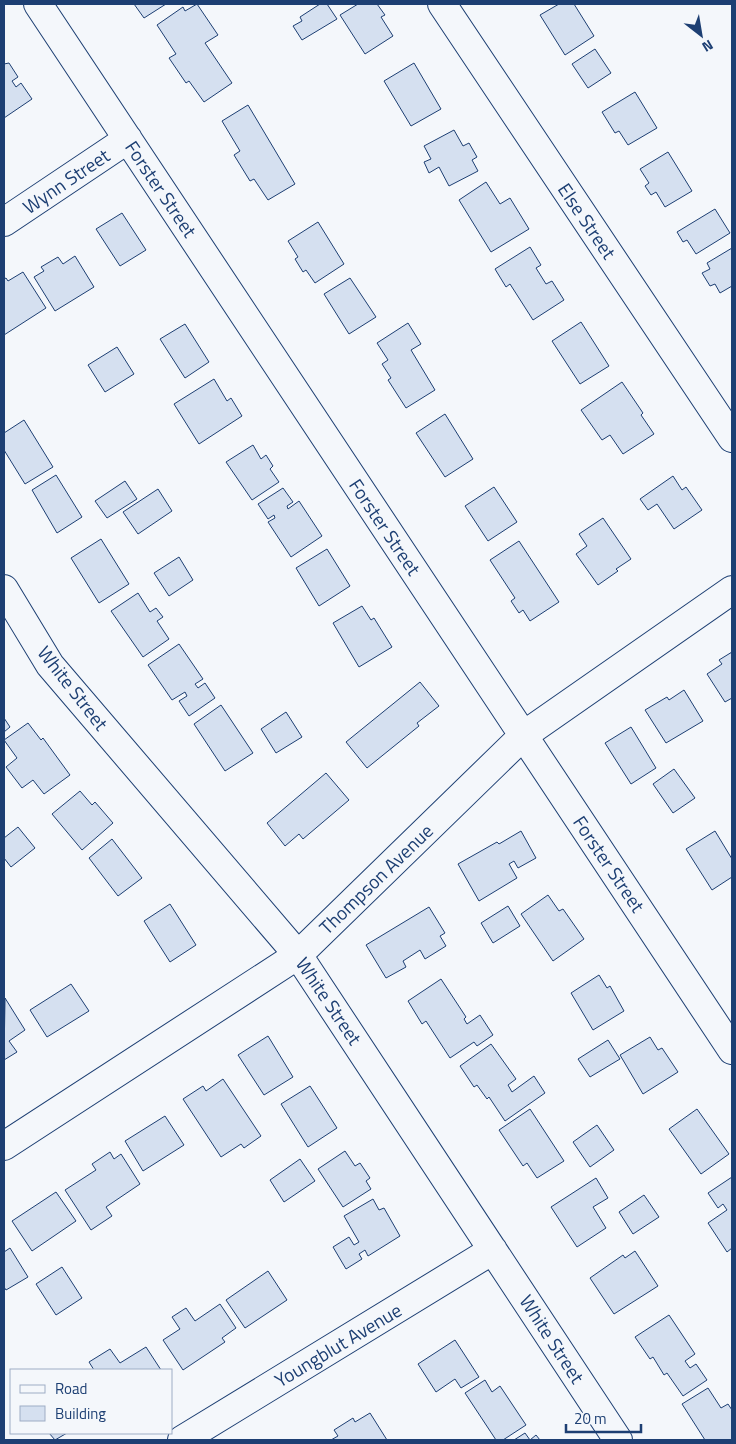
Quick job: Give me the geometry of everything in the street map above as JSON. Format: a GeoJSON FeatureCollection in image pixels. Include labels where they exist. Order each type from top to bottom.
{"type":"FeatureCollection","features":[{"type":"Feature","properties":{"kind":"street","name":"Forster Street"},"geometry":{"type":"LineString","coordinates":[[38,4],[732,1050]]}},
{"type":"Feature","properties":{"kind":"street","name":"Else Street"},"geometry":{"type":"LineString","coordinates":[[442,4],[732,438]]}},
{"type":"Feature","properties":{"kind":"street","name":"Wynn Street"},"geometry":{"type":"LineString","coordinates":[[4,222],[128,139]]}},
{"type":"Feature","properties":{"kind":"street","name":"White Street"},"geometry":{"type":"LineString","coordinates":[[4,590],[50,665],[298,955],[618,1440]]}},
{"type":"Feature","properties":{"kind":"street","name":"Thompson Avenue"},"geometry":{"type":"LineString","coordinates":[[4,1146],[298,955],[524,735],[732,590]]}},
{"type":"Feature","properties":{"kind":"street","name":"Youngblut Avenue"},"geometry":{"type":"LineString","coordinates":[[182,1440],[493,1250]]}},
{"type":"Feature","properties":{"kind":"building"},"geometry":{"type":"Polygon","coordinates":[[[134,4],[166,4],[144,18],[134,4]]]}},
{"type":"Feature","properties":{"kind":"building"},"geometry":{"type":"Polygon","coordinates":[[[197,4],[218,35],[205,43],[232,83],[204,102],[189,81],[186,83],[169,58],[176,54],[157,25],[183,7],[185,11],[197,4]]]}},
{"type":"Feature","properties":{"kind":"building"},"geometry":{"type":"Polygon","coordinates":[[[320,4],[327,4],[337,19],[302,40],[293,26],[302,21],[300,17],[320,4]]]}},
{"type":"Feature","properties":{"kind":"building"},"geometry":{"type":"Polygon","coordinates":[[[358,4],[377,4],[385,15],[381,17],[393,36],[365,54],[340,15],[358,4]]]}},
{"type":"Feature","properties":{"kind":"building"},"geometry":{"type":"Polygon","coordinates":[[[559,4],[574,4],[594,36],[565,55],[540,15],[559,4]]]}},
{"type":"Feature","properties":{"kind":"building"},"geometry":{"type":"Polygon","coordinates":[[[595,49],[611,73],[588,88],[572,64],[595,49]]]}},
{"type":"Feature","properties":{"kind":"building"},"geometry":{"type":"Polygon","coordinates":[[[9,63],[18,77],[12,81],[16,87],[21,83],[32,99],[4,118],[4,64],[9,63]]]}},
{"type":"Feature","properties":{"kind":"building"},"geometry":{"type":"Polygon","coordinates":[[[414,63],[441,109],[411,126],[384,81],[414,63]]]}},
{"type":"Feature","properties":{"kind":"building"},"geometry":{"type":"Polygon","coordinates":[[[635,92],[657,128],[628,145],[619,131],[615,133],[602,112],[635,92]]]}},
{"type":"Feature","properties":{"kind":"building"},"geometry":{"type":"Polygon","coordinates":[[[248,105],[295,184],[268,200],[254,179],[250,181],[234,155],[240,151],[222,121],[248,105]]]}},
{"type":"Feature","properties":{"kind":"building"},"geometry":{"type":"Polygon","coordinates":[[[454,130],[463,146],[469,143],[477,157],[472,160],[478,171],[449,186],[439,167],[429,173],[424,162],[431,159],[424,146],[454,130]]]}},
{"type":"Feature","properties":{"kind":"building"},"geometry":{"type":"Polygon","coordinates":[[[668,152],[692,191],[665,207],[656,192],[651,195],[645,186],[649,183],[640,169],[668,152]]]}},
{"type":"Feature","properties":{"kind":"building"},"geometry":{"type":"Polygon","coordinates":[[[486,182],[500,204],[510,198],[529,229],[491,252],[459,200],[486,182]]]}},
{"type":"Feature","properties":{"kind":"building"},"geometry":{"type":"Polygon","coordinates":[[[715,209],[730,233],[696,254],[687,240],[683,242],[677,232],[715,209]]]}},
{"type":"Feature","properties":{"kind":"building"},"geometry":{"type":"Polygon","coordinates":[[[122,213],[146,250],[120,266],[96,229],[122,213]]]}},
{"type":"Feature","properties":{"kind":"building"},"geometry":{"type":"Polygon","coordinates":[[[318,222],[344,264],[315,283],[306,270],[303,272],[295,259],[298,257],[288,241],[318,222]]]}},
{"type":"Feature","properties":{"kind":"building"},"geometry":{"type":"Polygon","coordinates":[[[530,247],[541,265],[536,268],[546,284],[552,281],[564,300],[533,320],[510,284],[506,287],[495,269],[530,247]]]}},
{"type":"Feature","properties":{"kind":"building"},"geometry":{"type":"Polygon","coordinates":[[[732,248],[732,286],[720,293],[715,284],[710,286],[702,273],[710,269],[707,263],[732,248]]]}},
{"type":"Feature","properties":{"kind":"building"},"geometry":{"type":"Polygon","coordinates":[[[75,256],[94,287],[55,311],[34,277],[44,271],[41,267],[58,257],[63,264],[75,256]]]}},
{"type":"Feature","properties":{"kind":"building"},"geometry":{"type":"Polygon","coordinates":[[[23,272],[46,308],[4,335],[4,279],[6,278],[8,281],[23,272]]]}},
{"type":"Feature","properties":{"kind":"building"},"geometry":{"type":"Polygon","coordinates":[[[350,278],[376,317],[349,334],[324,294],[350,278]]]}},
{"type":"Feature","properties":{"kind":"building"},"geometry":{"type":"Polygon","coordinates":[[[581,322],[609,366],[580,384],[552,341],[581,322]]]}},
{"type":"Feature","properties":{"kind":"building"},"geometry":{"type":"Polygon","coordinates":[[[408,323],[421,344],[411,350],[435,390],[406,408],[388,380],[391,378],[382,364],[388,360],[377,343],[408,323]]]}},
{"type":"Feature","properties":{"kind":"building"},"geometry":{"type":"Polygon","coordinates":[[[185,324],[209,362],[185,378],[160,339],[185,324]]]}},
{"type":"Feature","properties":{"kind":"building"},"geometry":{"type":"Polygon","coordinates":[[[117,347],[134,374],[105,392],[88,365],[117,347]]]}},
{"type":"Feature","properties":{"kind":"building"},"geometry":{"type":"Polygon","coordinates":[[[214,379],[227,401],[231,398],[242,416],[199,444],[174,404],[214,379]]]}},
{"type":"Feature","properties":{"kind":"building"},"geometry":{"type":"Polygon","coordinates":[[[622,382],[643,413],[641,415],[654,434],[623,454],[610,435],[602,440],[581,410],[622,382]]]}},
{"type":"Feature","properties":{"kind":"building"},"geometry":{"type":"Polygon","coordinates":[[[445,414],[473,459],[445,477],[416,433],[445,414]]]}},
{"type":"Feature","properties":{"kind":"building"},"geometry":{"type":"Polygon","coordinates":[[[24,420],[53,467],[25,484],[4,450],[4,433],[24,420]]]}},
{"type":"Feature","properties":{"kind":"building"},"geometry":{"type":"Polygon","coordinates":[[[253,445],[261,459],[266,455],[273,466],[270,469],[279,482],[252,500],[226,462],[253,445]]]}},
{"type":"Feature","properties":{"kind":"building"},"geometry":{"type":"Polygon","coordinates":[[[56,475],[82,517],[57,533],[32,490],[56,475]]]}},
{"type":"Feature","properties":{"kind":"building"},"geometry":{"type":"Polygon","coordinates":[[[673,476],[682,490],[686,487],[702,510],[674,529],[657,504],[648,510],[640,499],[673,476]]]}},
{"type":"Feature","properties":{"kind":"building"},"geometry":{"type":"Polygon","coordinates":[[[125,481],[137,499],[107,518],[95,501],[125,481]]]}},
{"type":"Feature","properties":{"kind":"building"},"geometry":{"type":"Polygon","coordinates":[[[494,487],[517,522],[488,541],[465,506],[494,487]]]}},
{"type":"Feature","properties":{"kind":"building"},"geometry":{"type":"Polygon","coordinates":[[[283,488],[293,502],[287,506],[288,509],[299,501],[322,536],[291,557],[268,522],[275,518],[274,515],[268,519],[258,504],[283,488]]]}},
{"type":"Feature","properties":{"kind":"building"},"geometry":{"type":"Polygon","coordinates":[[[158,489],[172,511],[138,534],[123,512],[158,489]]]}},
{"type":"Feature","properties":{"kind":"building"},"geometry":{"type":"Polygon","coordinates":[[[603,518],[631,559],[598,585],[576,554],[587,546],[579,534],[603,518]]]}},
{"type":"Feature","properties":{"kind":"building"},"geometry":{"type":"Polygon","coordinates":[[[101,539],[129,584],[99,603],[71,558],[101,539]]]}},
{"type":"Feature","properties":{"kind":"building"},"geometry":{"type":"Polygon","coordinates":[[[519,541],[559,602],[530,621],[523,610],[519,613],[511,601],[515,598],[490,560],[519,541]]]}},
{"type":"Feature","properties":{"kind":"building"},"geometry":{"type":"Polygon","coordinates":[[[327,549],[350,586],[319,606],[296,568],[327,549]]]}},
{"type":"Feature","properties":{"kind":"building"},"geometry":{"type":"Polygon","coordinates":[[[179,557],[193,580],[169,596],[154,573],[179,557]]]}},
{"type":"Feature","properties":{"kind":"building"},"geometry":{"type":"Polygon","coordinates":[[[138,593],[150,612],[156,608],[163,617],[157,621],[169,639],[143,657],[111,611],[138,593]]]}},
{"type":"Feature","properties":{"kind":"building"},"geometry":{"type":"Polygon","coordinates":[[[362,606],[371,620],[374,618],[392,647],[359,667],[333,623],[362,606]]]}},
{"type":"Feature","properties":{"kind":"building"},"geometry":{"type":"Polygon","coordinates":[[[179,644],[203,679],[195,684],[198,688],[205,683],[215,698],[189,716],[179,701],[187,696],[185,692],[172,700],[148,665],[179,644]]]}},
{"type":"Feature","properties":{"kind":"building"},"geometry":{"type":"Polygon","coordinates":[[[732,652],[732,698],[725,702],[707,674],[722,664],[719,660],[732,652]]]}},
{"type":"Feature","properties":{"kind":"building"},"geometry":{"type":"Polygon","coordinates":[[[420,682],[439,706],[417,723],[419,726],[367,768],[346,742],[420,682]]]}},
{"type":"Feature","properties":{"kind":"building"},"geometry":{"type":"Polygon","coordinates":[[[684,690],[703,721],[666,743],[645,710],[667,697],[669,700],[684,690]]]}},
{"type":"Feature","properties":{"kind":"building"},"geometry":{"type":"Polygon","coordinates":[[[221,705],[253,753],[225,771],[194,724],[221,705]]]}},
{"type":"Feature","properties":{"kind":"building"},"geometry":{"type":"Polygon","coordinates":[[[286,712],[302,737],[276,753],[261,729],[286,712]]]}},
{"type":"Feature","properties":{"kind":"building"},"geometry":{"type":"Polygon","coordinates":[[[4,718],[10,727],[4,732],[4,718]]]}},
{"type":"Feature","properties":{"kind":"building"},"geometry":{"type":"Polygon","coordinates":[[[28,723],[41,740],[43,738],[70,775],[44,794],[33,780],[22,788],[6,767],[17,758],[4,740],[28,723]]]}},
{"type":"Feature","properties":{"kind":"building"},"geometry":{"type":"Polygon","coordinates":[[[631,727],[656,768],[631,784],[605,743],[631,727]]]}},
{"type":"Feature","properties":{"kind":"building"},"geometry":{"type":"Polygon","coordinates":[[[674,769],[695,798],[673,813],[653,784],[674,769]]]}},
{"type":"Feature","properties":{"kind":"building"},"geometry":{"type":"Polygon","coordinates":[[[326,773],[349,800],[303,839],[299,834],[285,846],[267,823],[326,773]]]}},
{"type":"Feature","properties":{"kind":"building"},"geometry":{"type":"Polygon","coordinates":[[[80,791],[92,805],[95,802],[113,823],[82,850],[52,814],[80,791]]]}},
{"type":"Feature","properties":{"kind":"building"},"geometry":{"type":"Polygon","coordinates":[[[18,827],[35,848],[11,867],[4,858],[4,838],[18,827]]]}},
{"type":"Feature","properties":{"kind":"building"},"geometry":{"type":"Polygon","coordinates":[[[521,831],[536,858],[518,868],[514,861],[509,864],[517,878],[479,901],[458,864],[521,831]]]}},
{"type":"Feature","properties":{"kind":"building"},"geometry":{"type":"Polygon","coordinates":[[[715,831],[732,859],[732,877],[712,890],[686,849],[715,831]]]}},
{"type":"Feature","properties":{"kind":"building"},"geometry":{"type":"Polygon","coordinates":[[[112,839],[142,878],[118,896],[89,858],[112,839]]]}},
{"type":"Feature","properties":{"kind":"building"},"geometry":{"type":"Polygon","coordinates":[[[548,895],[559,911],[563,909],[584,939],[553,961],[521,914],[548,895]]]}},
{"type":"Feature","properties":{"kind":"building"},"geometry":{"type":"Polygon","coordinates":[[[170,904],[196,945],[170,962],[144,921],[170,904]]]}},
{"type":"Feature","properties":{"kind":"building"},"geometry":{"type":"Polygon","coordinates":[[[508,906],[520,926],[493,943],[481,923],[508,906]]]}},
{"type":"Feature","properties":{"kind":"building"},"geometry":{"type":"Polygon","coordinates":[[[429,907],[445,933],[440,936],[446,946],[425,959],[420,950],[403,961],[406,967],[386,978],[366,945],[429,907]]]}},
{"type":"Feature","properties":{"kind":"building"},"geometry":{"type":"Polygon","coordinates":[[[599,975],[607,988],[610,986],[624,1011],[593,1030],[571,993],[599,975]]]}},
{"type":"Feature","properties":{"kind":"building"},"geometry":{"type":"Polygon","coordinates":[[[441,979],[466,1017],[464,1019],[467,1024],[480,1015],[493,1035],[477,1046],[474,1042],[450,1058],[426,1021],[422,1024],[408,1001],[441,979]]]}},
{"type":"Feature","properties":{"kind":"building"},"geometry":{"type":"Polygon","coordinates":[[[71,984],[89,1011],[47,1037],[30,1010],[71,984]]]}},
{"type":"Feature","properties":{"kind":"building"},"geometry":{"type":"Polygon","coordinates":[[[5,998],[25,1030],[9,1041],[17,1052],[4,1060],[5,998]]]}},
{"type":"Feature","properties":{"kind":"building"},"geometry":{"type":"Polygon","coordinates":[[[268,1036],[293,1077],[264,1095],[238,1055],[268,1036]]]}},
{"type":"Feature","properties":{"kind":"building"},"geometry":{"type":"Polygon","coordinates":[[[650,1037],[658,1050],[662,1048],[678,1072],[643,1094],[620,1055],[650,1037]]]}},
{"type":"Feature","properties":{"kind":"building"},"geometry":{"type":"Polygon","coordinates":[[[608,1040],[620,1059],[590,1077],[578,1059],[608,1040]]]}},
{"type":"Feature","properties":{"kind":"building"},"geometry":{"type":"Polygon","coordinates":[[[491,1044],[516,1079],[508,1085],[512,1092],[534,1076],[545,1093],[505,1121],[489,1097],[487,1099],[477,1085],[474,1087],[460,1066],[491,1044]]]}},
{"type":"Feature","properties":{"kind":"building"},"geometry":{"type":"Polygon","coordinates":[[[223,1079],[261,1136],[244,1148],[241,1144],[221,1157],[183,1099],[203,1086],[206,1091],[223,1079]]]}},
{"type":"Feature","properties":{"kind":"building"},"geometry":{"type":"Polygon","coordinates":[[[310,1086],[337,1128],[308,1147],[281,1104],[310,1086]]]}},
{"type":"Feature","properties":{"kind":"building"},"geometry":{"type":"Polygon","coordinates":[[[530,1109],[564,1161],[537,1178],[527,1163],[523,1166],[499,1130],[530,1109]]]}},
{"type":"Feature","properties":{"kind":"building"},"geometry":{"type":"Polygon","coordinates":[[[697,1109],[729,1154],[701,1174],[669,1129],[697,1109]]]}},
{"type":"Feature","properties":{"kind":"building"},"geometry":{"type":"Polygon","coordinates":[[[165,1116],[184,1145],[143,1171],[125,1141],[165,1116]]]}},
{"type":"Feature","properties":{"kind":"building"},"geometry":{"type":"Polygon","coordinates":[[[597,1125],[614,1150],[590,1167],[573,1142],[597,1125]]]}},
{"type":"Feature","properties":{"kind":"building"},"geometry":{"type":"Polygon","coordinates":[[[345,1151],[355,1166],[360,1163],[370,1178],[366,1181],[371,1189],[343,1207],[318,1169],[345,1151]]]}},
{"type":"Feature","properties":{"kind":"building"},"geometry":{"type":"Polygon","coordinates":[[[110,1152],[114,1159],[121,1154],[140,1184],[106,1207],[112,1216],[91,1230],[65,1190],[96,1170],[92,1164],[110,1152]]]}},
{"type":"Feature","properties":{"kind":"building"},"geometry":{"type":"Polygon","coordinates":[[[300,1159],[315,1181],[284,1202],[270,1180],[300,1159]]]}},
{"type":"Feature","properties":{"kind":"building"},"geometry":{"type":"Polygon","coordinates":[[[732,1177],[732,1248],[727,1252],[708,1223],[727,1210],[723,1204],[718,1208],[708,1193],[732,1177]]]}},
{"type":"Feature","properties":{"kind":"building"},"geometry":{"type":"Polygon","coordinates":[[[596,1178],[608,1198],[593,1207],[606,1228],[577,1247],[551,1207],[596,1178]]]}},
{"type":"Feature","properties":{"kind":"building"},"geometry":{"type":"Polygon","coordinates":[[[56,1192],[76,1221],[32,1251],[12,1221],[56,1192]]]}},
{"type":"Feature","properties":{"kind":"building"},"geometry":{"type":"Polygon","coordinates":[[[644,1195],[659,1217],[633,1234],[619,1212],[644,1195]]]}},
{"type":"Feature","properties":{"kind":"building"},"geometry":{"type":"Polygon","coordinates":[[[373,1199],[379,1210],[384,1208],[400,1236],[368,1256],[365,1250],[359,1254],[362,1259],[346,1269],[333,1247],[349,1237],[354,1245],[359,1242],[344,1216],[373,1199]]]}},
{"type":"Feature","properties":{"kind":"building"},"geometry":{"type":"Polygon","coordinates":[[[10,1248],[28,1277],[6,1290],[4,1287],[4,1252],[10,1248]]]}},
{"type":"Feature","properties":{"kind":"building"},"geometry":{"type":"Polygon","coordinates":[[[635,1251],[658,1286],[614,1314],[590,1278],[623,1255],[625,1258],[635,1251]]]}},
{"type":"Feature","properties":{"kind":"building"},"geometry":{"type":"Polygon","coordinates":[[[62,1267],[82,1298],[56,1315],[36,1284],[62,1267]]]}},
{"type":"Feature","properties":{"kind":"building"},"geometry":{"type":"Polygon","coordinates":[[[268,1271],[287,1300],[245,1328],[226,1300],[268,1271]]]}},
{"type":"Feature","properties":{"kind":"building"},"geometry":{"type":"Polygon","coordinates":[[[220,1304],[236,1328],[222,1338],[225,1342],[183,1370],[163,1340],[180,1329],[172,1317],[186,1308],[195,1321],[220,1304]]]}},
{"type":"Feature","properties":{"kind":"building"},"geometry":{"type":"Polygon","coordinates":[[[669,1315],[695,1354],[685,1361],[690,1368],[696,1364],[707,1380],[683,1396],[667,1373],[664,1375],[653,1357],[650,1359],[635,1337],[669,1315]]]}},
{"type":"Feature","properties":{"kind":"building"},"geometry":{"type":"Polygon","coordinates":[[[455,1340],[479,1377],[461,1388],[455,1379],[436,1392],[418,1364],[455,1340]]]}},
{"type":"Feature","properties":{"kind":"building"},"geometry":{"type":"Polygon","coordinates":[[[146,1347],[160,1369],[93,1369],[89,1362],[110,1349],[120,1363],[146,1347]]]}},
{"type":"Feature","properties":{"kind":"building"},"geometry":{"type":"Polygon","coordinates":[[[485,1380],[492,1392],[500,1386],[526,1425],[503,1440],[496,1440],[465,1393],[485,1380]]]}},
{"type":"Feature","properties":{"kind":"building"},"geometry":{"type":"Polygon","coordinates":[[[708,1388],[721,1408],[728,1404],[732,1410],[732,1440],[705,1440],[682,1404],[708,1388]]]}},
{"type":"Feature","properties":{"kind":"building"},"geometry":{"type":"Polygon","coordinates":[[[370,1413],[387,1440],[331,1440],[338,1436],[334,1430],[353,1418],[355,1422],[370,1413]]]}},
{"type":"Feature","properties":{"kind":"building"},"geometry":{"type":"Polygon","coordinates":[[[525,1433],[530,1440],[514,1440],[525,1433]]]}},
{"type":"Feature","properties":{"kind":"building"},"geometry":{"type":"Polygon","coordinates":[[[50,1434],[65,1434],[55,1440],[50,1434]]]}},
{"type":"Feature","properties":{"kind":"building"},"geometry":{"type":"Polygon","coordinates":[[[536,1435],[540,1440],[530,1440],[536,1435]]]}}]}
